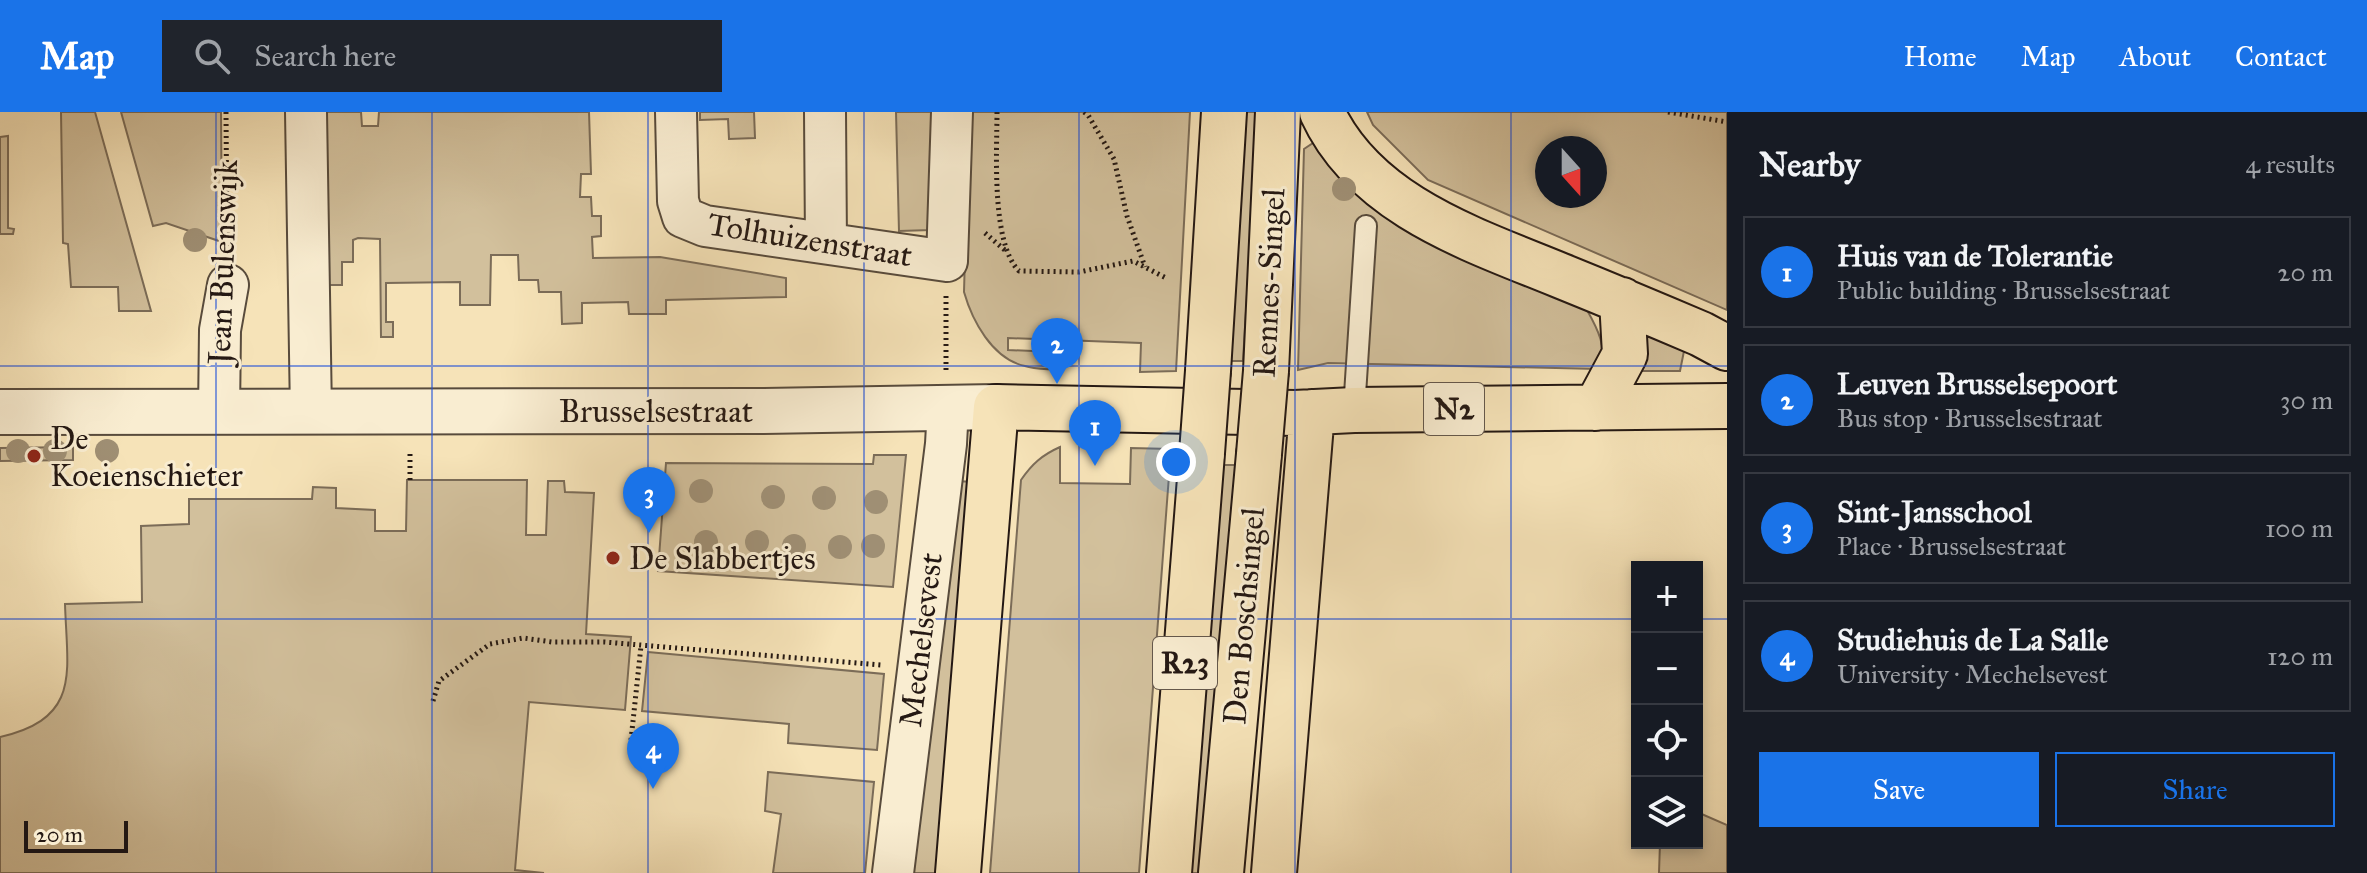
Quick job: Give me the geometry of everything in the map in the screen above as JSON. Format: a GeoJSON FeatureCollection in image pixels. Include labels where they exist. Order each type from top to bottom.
{"type":"FeatureCollection","features":[{"type":"Feature","properties":{"kind":"main road","name":"Rennes-Singel"},"geometry":{"type":"LineString","coordinates":[[1202,453],[1224,112]]}},
{"type":"Feature","properties":{"kind":"main road","name":"Rennes-Singel"},"geometry":{"type":"LineString","coordinates":[[1259,454],[1278,112]]}},
{"type":"Feature","properties":{"kind":"main road"},"geometry":{"type":"LineString","coordinates":[[1322,112],[1333,134],[1356,162],[1407,206],[1489,247],[1622,300],[1727,348]]}},
{"type":"Feature","properties":{"kind":"main road"},"geometry":{"type":"LineString","coordinates":[[1596,408],[1625,354],[1622,300]]}},
{"type":"Feature","properties":{"kind":"main road","name":"N2"},"geometry":{"type":"LineString","coordinates":[[1333,411],[1727,406]]}},
{"type":"Feature","properties":{"kind":"main road"},"geometry":{"type":"LineString","coordinates":[[958,873],[996,407]]}},
{"type":"Feature","properties":{"kind":"main road","name":"Brusselsestraat"},"geometry":{"type":"LineString","coordinates":[[996,407],[1333,411]]}},
{"type":"Feature","properties":{"kind":"main road"},"geometry":{"type":"LineString","coordinates":[[1274,873],[1333,411]]}},
{"type":"Feature","properties":{"kind":"main road","name":"Den Boschsingel"},"geometry":{"type":"LineString","coordinates":[[1169,873],[1202,453]]}},
{"type":"Feature","properties":{"kind":"main road","name":"Den Boschsingel"},"geometry":{"type":"LineString","coordinates":[[1221,873],[1259,454]]}},
{"type":"Feature","properties":{"kind":"street"},"geometry":{"type":"LineString","coordinates":[[306,112],[311,413]]}},
{"type":"Feature","properties":{"kind":"street","name":"Tolhuizenstraat"},"geometry":{"type":"LineString","coordinates":[[676,112],[678,201],[683,217],[705,226],[947,261]]}},
{"type":"Feature","properties":{"kind":"street"},"geometry":{"type":"LineString","coordinates":[[825,112],[826,243]]}},
{"type":"Feature","properties":{"kind":"street"},"geometry":{"type":"LineString","coordinates":[[947,261],[952,112]]}},
{"type":"Feature","properties":{"kind":"street","name":"Jean Bulenswijk"},"geometry":{"type":"LineString","coordinates":[[219,413],[220,330],[228,285]]}},
{"type":"Feature","properties":{"kind":"street","name":"Mechelsevest"},"geometry":{"type":"LineString","coordinates":[[893,873],[948,407]]}},
{"type":"Feature","properties":{"kind":"street","name":"Brusselsestraat"},"geometry":{"type":"LineString","coordinates":[[0,412],[764,411],[996,407]]}},
{"type":"Feature","properties":{"kind":"lane"},"geometry":{"type":"LineString","coordinates":[[1333,411],[1366,226]]}},
{"type":"Feature","properties":{"kind":"path","name":"Jean Bulenswijk"},"geometry":{"type":"LineString","coordinates":[[226,112],[228,285]]}},
{"type":"Feature","properties":{"kind":"path"},"geometry":{"type":"LineString","coordinates":[[997,112],[997,197],[1008,260],[1019,271],[1079,272],[1133,261],[1166,278]]}},
{"type":"Feature","properties":{"kind":"path"},"geometry":{"type":"LineString","coordinates":[[1084,112],[1114,159],[1127,216],[1145,267]]}},
{"type":"Feature","properties":{"kind":"path"},"geometry":{"type":"LineString","coordinates":[[1668,112],[1727,122]]}},
{"type":"Feature","properties":{"kind":"path"},"geometry":{"type":"LineString","coordinates":[[947,261],[945,329],[948,407]]}},
{"type":"Feature","properties":{"kind":"path"},"geometry":{"type":"LineString","coordinates":[[410,441],[410,480]]}},
{"type":"Feature","properties":{"kind":"path"},"geometry":{"type":"LineString","coordinates":[[433,701],[439,681],[490,644],[523,638],[890,666]]}},
{"type":"Feature","properties":{"kind":"path"},"geometry":{"type":"LineString","coordinates":[[631,740],[641,646]]}},
{"type":"Feature","properties":{"kind":"shaded area"},"geometry":{"type":"Polygon","coordinates":[[[61,112],[95,112],[151,311],[119,311],[118,287],[71,287],[68,244],[63,243],[61,112]]]}},
{"type":"Feature","properties":{"kind":"shaded area"},"geometry":{"type":"Polygon","coordinates":[[[121,112],[221,112],[222,242],[166,223],[153,226],[121,112]]]}},
{"type":"Feature","properties":{"kind":"shaded area"},"geometry":{"type":"Polygon","coordinates":[[[317,112],[361,112],[362,126],[378,126],[379,112],[589,112],[591,174],[581,174],[580,197],[591,197],[592,216],[601,216],[601,236],[592,237],[593,258],[660,257],[786,278],[786,297],[666,300],[666,314],[629,314],[628,302],[582,303],[582,323],[562,324],[561,292],[539,292],[538,280],[519,280],[518,255],[491,255],[490,305],[460,305],[460,282],[386,283],[386,322],[393,322],[393,337],[381,337],[380,239],[353,240],[353,262],[342,262],[342,285],[318,285],[317,112]]]}},
{"type":"Feature","properties":{"kind":"shaded area"},"geometry":{"type":"Polygon","coordinates":[[[700,112],[754,112],[755,138],[729,139],[728,119],[700,120],[700,112]]]}},
{"type":"Feature","properties":{"kind":"shaded area"},"geometry":{"type":"Polygon","coordinates":[[[896,112],[937,112],[931,230],[899,231],[896,112]]]}},
{"type":"Feature","properties":{"kind":"shaded area"},"geometry":{"type":"Polygon","coordinates":[[[969,112],[1190,112],[1176,371],[1140,372],[1141,343],[1008,338],[1008,350],[1056,352],[1056,370],[1032,368],[1013,362],[985,337],[964,292],[969,112]]]}},
{"type":"Feature","properties":{"kind":"shaded area"},"geometry":{"type":"Polygon","coordinates":[[[1246,112],[1258,112],[1243,361],[1231,361],[1246,112]]]}},
{"type":"Feature","properties":{"kind":"shaded area"},"geometry":{"type":"Polygon","coordinates":[[[1367,112],[1727,112],[1727,310],[1428,180],[1373,125],[1367,112]]]}},
{"type":"Feature","properties":{"kind":"shaded area"},"geometry":{"type":"Polygon","coordinates":[[[8,136],[8,228],[14,229],[13,234],[0,234],[0,137],[8,136]]]}},
{"type":"Feature","properties":{"kind":"shaded area"},"geometry":{"type":"Polygon","coordinates":[[[1322,137],[1587,310],[1602,347],[1598,369],[1328,363],[1298,370],[1304,149],[1322,137]]]}},
{"type":"Feature","properties":{"kind":"shaded area"},"geometry":{"type":"Polygon","coordinates":[[[1645,332],[1684,351],[1680,371],[1636,371],[1645,332]]]}},
{"type":"Feature","properties":{"kind":"shaded area"},"geometry":{"type":"Polygon","coordinates":[[[73,447],[73,460],[0,461],[0,448],[73,447]]]}},
{"type":"Feature","properties":{"kind":"shaded area"},"geometry":{"type":"Polygon","coordinates":[[[1060,447],[1060,483],[1130,484],[1131,448],[1171,449],[1139,873],[990,873],[1021,480],[1038,460],[1060,447]]]}},
{"type":"Feature","properties":{"kind":"shaded area"},"geometry":{"type":"Polygon","coordinates":[[[874,455],[906,455],[893,587],[658,571],[666,463],[873,464],[874,455]]]}},
{"type":"Feature","properties":{"kind":"shaded area"},"geometry":{"type":"Polygon","coordinates":[[[1222,465],[1237,465],[1200,873],[1190,873],[1222,465]]]}},
{"type":"Feature","properties":{"kind":"shaded area"},"geometry":{"type":"Polygon","coordinates":[[[407,480],[527,480],[526,535],[546,535],[548,481],[564,481],[565,492],[594,493],[586,634],[631,637],[625,710],[529,702],[515,870],[544,873],[0,873],[0,737],[26,729],[45,718],[57,704],[67,671],[65,604],[142,602],[141,526],[189,524],[189,499],[312,499],[313,487],[336,488],[336,508],[375,510],[375,531],[406,531],[407,480]]]}},
{"type":"Feature","properties":{"kind":"shaded area"},"geometry":{"type":"Polygon","coordinates":[[[956,481],[974,482],[938,873],[912,873],[956,481]]]}},
{"type":"Feature","properties":{"kind":"shaded area"},"geometry":{"type":"Polygon","coordinates":[[[648,652],[884,674],[877,750],[788,743],[789,724],[642,711],[648,652]]]}},
{"type":"Feature","properties":{"kind":"shaded area"},"geometry":{"type":"Polygon","coordinates":[[[768,772],[874,782],[865,873],[773,873],[781,814],[765,811],[768,772]]]}},
{"type":"Feature","properties":{"kind":"shaded area"},"geometry":{"type":"Polygon","coordinates":[[[1703,815],[1727,825],[1727,873],[1659,873],[1660,849],[1703,849],[1703,815]]]}},
{"type":"Feature","properties":{"kind":"place","name":"Leuven Brusselsepoort"},"geometry":{"type":"Point","coordinates":[1057,384]}},
{"type":"Feature","properties":{"kind":"place","name":"De Koeienschieter"},"geometry":{"type":"Point","coordinates":[34,456]}},
{"type":"Feature","properties":{"kind":"place","name":"Huis van de Tolerantie"},"geometry":{"type":"Point","coordinates":[1095,466]}},
{"type":"Feature","properties":{"kind":"place","name":"Sint-Jansschool"},"geometry":{"type":"Point","coordinates":[649,533]}},
{"type":"Feature","properties":{"kind":"place","name":"De Slabbertjes"},"geometry":{"type":"Point","coordinates":[613,558]}},
{"type":"Feature","properties":{"kind":"place","name":"Studiehuis de La Salle"},"geometry":{"type":"Point","coordinates":[653,789]}}]}
